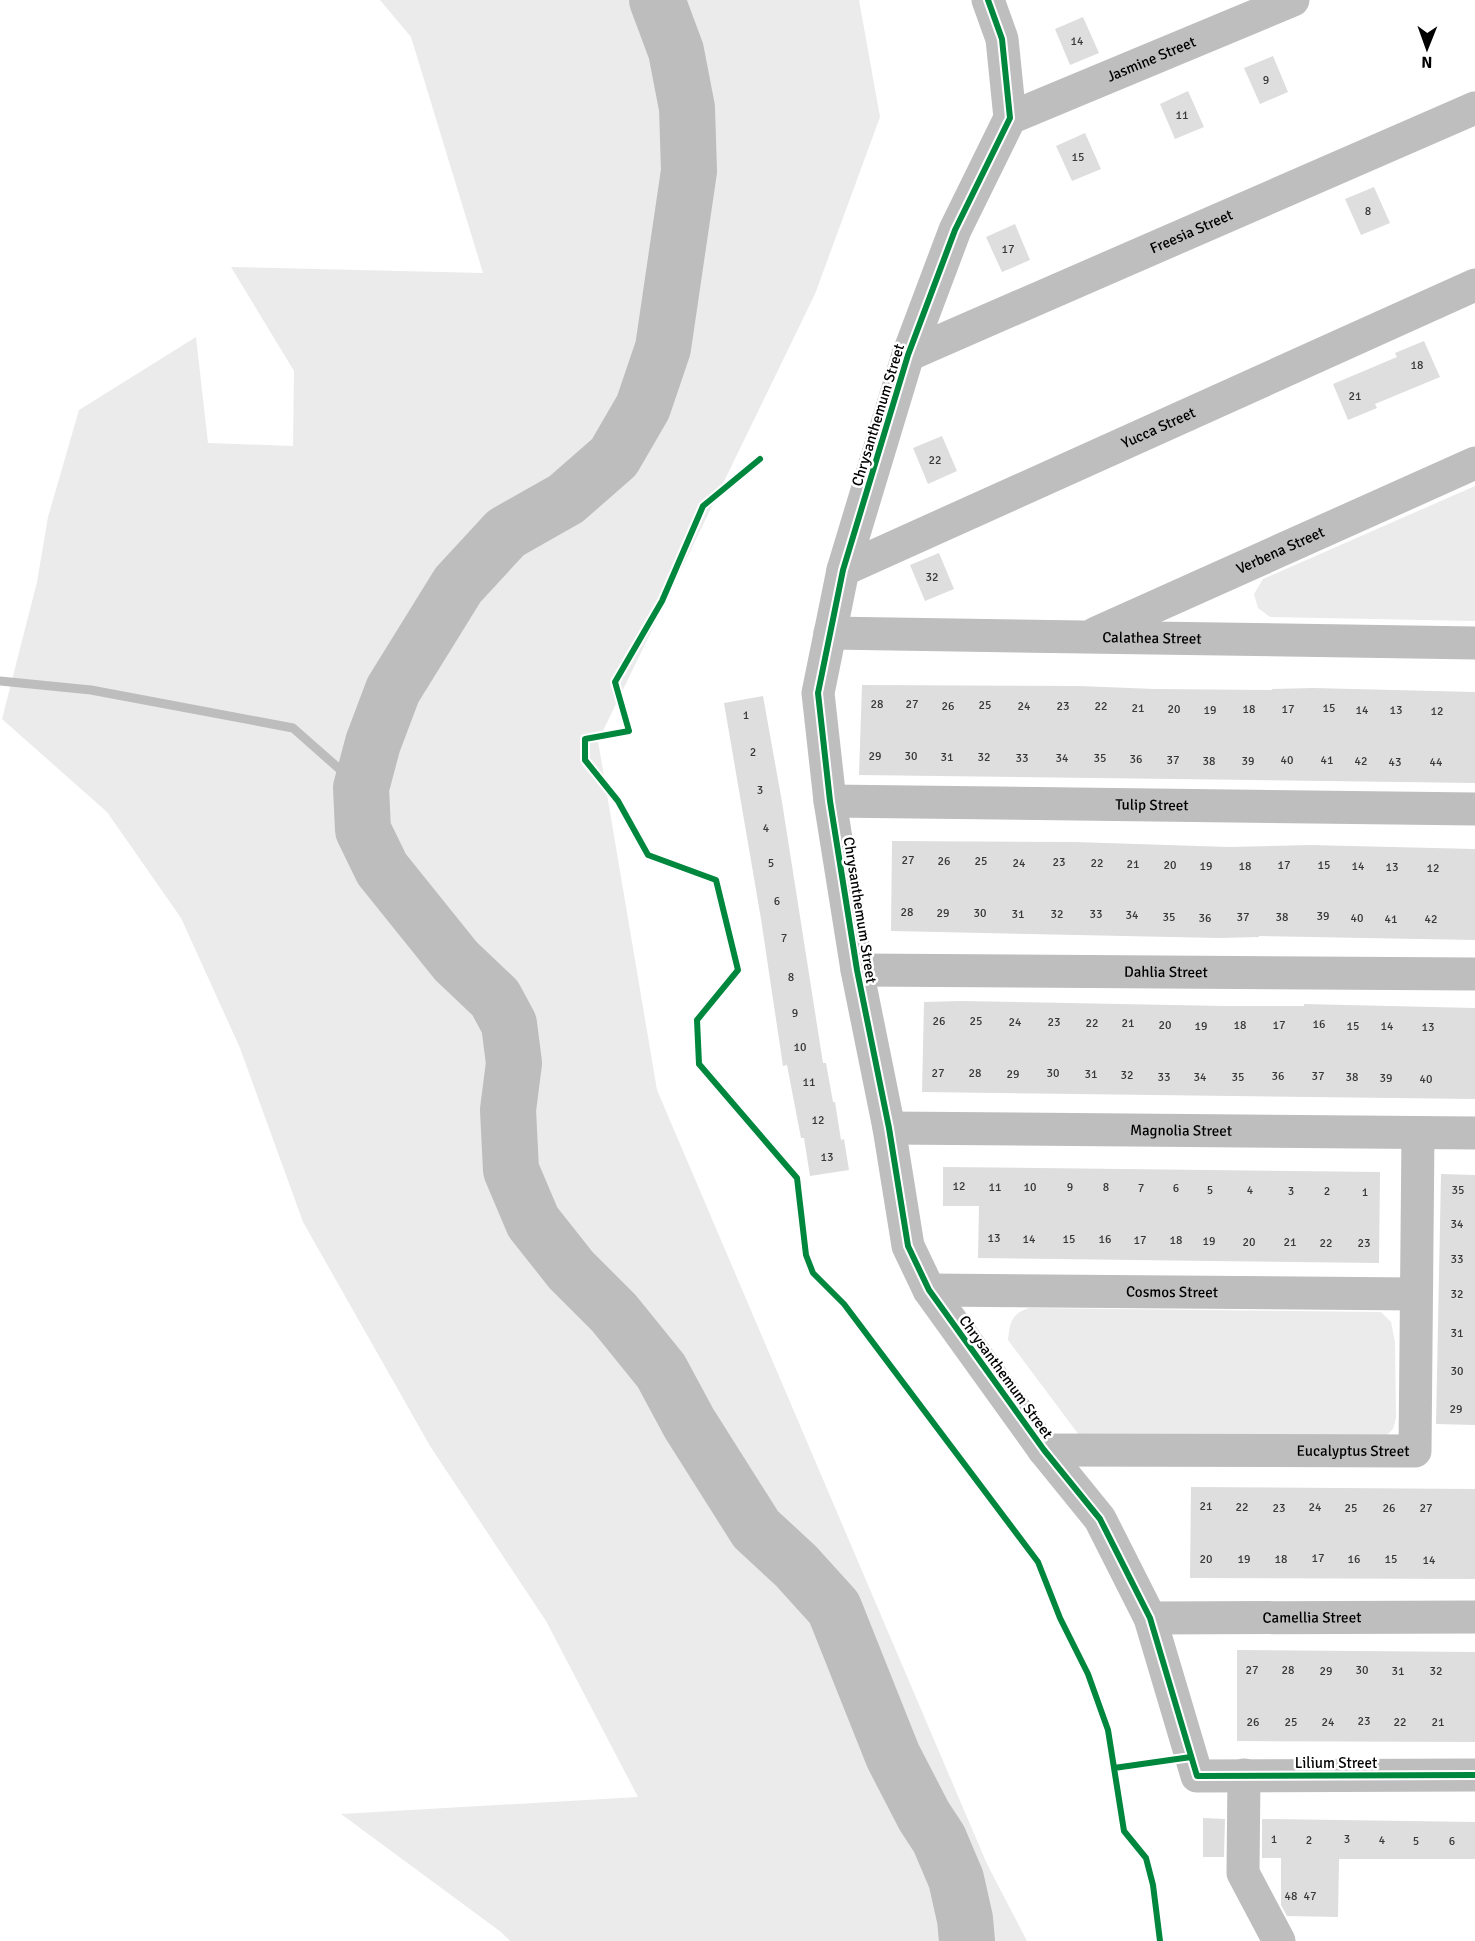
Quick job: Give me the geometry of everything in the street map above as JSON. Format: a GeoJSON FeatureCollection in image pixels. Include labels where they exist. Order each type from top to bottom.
{"type":"FeatureCollection","features":[{"type":"Feature","properties":{"kind":"street"},"geometry":{"type":"LineString","coordinates":[[988,0],[1002,39],[1010,118]]}},
{"type":"Feature","properties":{"kind":"street","name":"Jasmine Street"},"geometry":{"type":"LineString","coordinates":[[1010,118],[1293,0]]}},
{"type":"Feature","properties":{"kind":"street","name":"Freesia Street"},"geometry":{"type":"LineString","coordinates":[[908,355],[1475,108]]}},
{"type":"Feature","properties":{"kind":"street","name":"Chrysanthemum Street"},"geometry":{"type":"LineString","coordinates":[[1010,118],[955,230],[908,355],[843,570],[818,693],[830,801],[857,970],[889,1128],[908,1246],[929,1290],[1044,1450],[1100,1519],[1150,1618],[1197,1776]]}},
{"type":"Feature","properties":{"kind":"street","name":"Yucca Street"},"geometry":{"type":"LineString","coordinates":[[843,570],[1475,285]]}},
{"type":"Feature","properties":{"kind":"street","name":"Verbena Street"},"geometry":{"type":"LineString","coordinates":[[1087,637],[1475,463]]}},
{"type":"Feature","properties":{"kind":"street","name":"Calathea Street"},"geometry":{"type":"LineString","coordinates":[[830,633],[1475,643]]}},
{"type":"Feature","properties":{"kind":"street","name":"Tulip Street"},"geometry":{"type":"LineString","coordinates":[[830,801],[1475,809]]}},
{"type":"Feature","properties":{"kind":"street","name":"Dahlia Street"},"geometry":{"type":"LineString","coordinates":[[857,970],[1475,974]]}},
{"type":"Feature","properties":{"kind":"street","name":"Magnolia Street"},"geometry":{"type":"LineString","coordinates":[[889,1128],[1475,1133]]}},
{"type":"Feature","properties":{"kind":"street","name":"Eucalyptus Street"},"geometry":{"type":"LineString","coordinates":[[1044,1450],[1415,1451],[1418,1133]]}},
{"type":"Feature","properties":{"kind":"street","name":"Cosmos Street"},"geometry":{"type":"LineString","coordinates":[[929,1290],[1416,1294]]}},
{"type":"Feature","properties":{"kind":"street","name":"Camellia Street"},"geometry":{"type":"LineString","coordinates":[[1150,1618],[1475,1617]]}},
{"type":"Feature","properties":{"kind":"street"},"geometry":{"type":"LineString","coordinates":[[1244,1775],[1243,1873],[1279,1941]]}},
{"type":"Feature","properties":{"kind":"street","name":"Lilium Street"},"geometry":{"type":"LineString","coordinates":[[1197,1776],[1475,1775]]}},
{"type":"Feature","properties":{"kind":"shaded area"},"geometry":{"type":"Polygon","coordinates":[[[380,0],[859,0],[880,117],[815,294],[598,741],[657,1090],[987,1864],[1027,1941],[510,1941],[341,1814],[638,1797],[546,1621],[430,1446],[303,1222],[240,1048],[181,918],[107,812],[2,719],[37,582],[48,517],[79,410],[196,337],[208,443],[293,446],[294,371],[231,267],[483,273],[411,37],[380,0]]]}},
{"type":"Feature","properties":{"kind":"shaded area"},"geometry":{"type":"Polygon","coordinates":[[[1475,486],[1475,621],[1270,617],[1258,608],[1254,594],[1263,579],[1475,486]]]}},
{"type":"Feature","properties":{"kind":"shaded area"},"geometry":{"type":"Polygon","coordinates":[[[1029,1308],[1381,1312],[1391,1322],[1395,1342],[1396,1418],[1393,1429],[1385,1437],[1079,1435],[1008,1340],[1012,1320],[1018,1313],[1029,1308]]]}},
{"type":"Feature","properties":{"kind":"building"},"geometry":{"type":"Polygon","coordinates":[[[1083,17],[1099,53],[1070,65],[1055,29],[1083,17]]]}},
{"type":"Feature","properties":{"kind":"building"},"geometry":{"type":"Polygon","coordinates":[[[1273,56],[1288,92],[1260,104],[1244,68],[1273,56]]]}},
{"type":"Feature","properties":{"kind":"building"},"geometry":{"type":"Polygon","coordinates":[[[1188,91],[1204,127],[1175,139],[1160,104],[1188,91]]]}},
{"type":"Feature","properties":{"kind":"building"},"geometry":{"type":"Polygon","coordinates":[[[1085,133],[1101,169],[1072,181],[1056,146],[1085,133]]]}},
{"type":"Feature","properties":{"kind":"building"},"geometry":{"type":"Polygon","coordinates":[[[1374,187],[1390,223],[1361,235],[1345,199],[1374,187]]]}},
{"type":"Feature","properties":{"kind":"building"},"geometry":{"type":"Polygon","coordinates":[[[1015,224],[1030,260],[1002,272],[986,237],[1015,224]]]}},
{"type":"Feature","properties":{"kind":"building"},"geometry":{"type":"Polygon","coordinates":[[[1424,341],[1440,377],[1375,404],[1377,408],[1348,420],[1333,384],[1397,357],[1395,353],[1424,341]]]}},
{"type":"Feature","properties":{"kind":"building"},"geometry":{"type":"Polygon","coordinates":[[[942,436],[957,471],[928,484],[913,448],[942,436]]]}},
{"type":"Feature","properties":{"kind":"building"},"geometry":{"type":"Polygon","coordinates":[[[939,553],[954,589],[925,601],[910,565],[939,553]]]}},
{"type":"Feature","properties":{"kind":"building"},"geometry":{"type":"Polygon","coordinates":[[[862,685],[1272,690],[1313,688],[1475,692],[1475,783],[859,775],[862,685]]]}},
{"type":"Feature","properties":{"kind":"building"},"geometry":{"type":"Polygon","coordinates":[[[763,696],[823,1063],[826,1063],[849,1170],[810,1176],[804,1138],[801,1138],[787,1065],[783,1066],[761,919],[724,703],[763,696]]]}},
{"type":"Feature","properties":{"kind":"building"},"geometry":{"type":"Polygon","coordinates":[[[892,841],[1475,849],[1475,940],[1259,936],[1220,938],[891,931],[892,841]]]}},
{"type":"Feature","properties":{"kind":"building"},"geometry":{"type":"Polygon","coordinates":[[[924,1002],[1475,1008],[1475,1099],[922,1092],[924,1002]]]}},
{"type":"Feature","properties":{"kind":"building"},"geometry":{"type":"Polygon","coordinates":[[[943,1167],[1380,1172],[1379,1263],[978,1258],[979,1206],[943,1206],[943,1167]]]}},
{"type":"Feature","properties":{"kind":"building"},"geometry":{"type":"Polygon","coordinates":[[[1441,1174],[1475,1175],[1475,1425],[1436,1424],[1441,1174]]]}},
{"type":"Feature","properties":{"kind":"building"},"geometry":{"type":"Polygon","coordinates":[[[1191,1487],[1475,1489],[1475,1579],[1190,1578],[1191,1487]]]}},
{"type":"Feature","properties":{"kind":"building"},"geometry":{"type":"Polygon","coordinates":[[[1237,1650],[1475,1652],[1475,1742],[1237,1741],[1237,1650]]]}},
{"type":"Feature","properties":{"kind":"building"},"geometry":{"type":"Polygon","coordinates":[[[1203,1818],[1225,1819],[1224,1857],[1203,1857],[1203,1818]]]}},
{"type":"Feature","properties":{"kind":"building"},"geometry":{"type":"Polygon","coordinates":[[[1262,1819],[1475,1822],[1475,1859],[1339,1859],[1338,1917],[1287,1916],[1281,1905],[1281,1858],[1262,1858],[1262,1819]]]}},
{"type":"Feature","properties":{"kind":"waterway"},"geometry":{"type":"LineString","coordinates":[[657,0],[676,51],[687,108],[689,171],[663,348],[643,407],[614,457],[566,499],[506,533],[458,585],[393,690],[373,743],[361,788],[363,830],[382,869],[456,961],[495,998],[509,1024],[514,1063],[508,1110],[511,1170],[533,1222],[571,1270],[614,1313],[661,1371],[689,1423],[756,1529],[796,1566],[834,1608],[893,1756],[924,1816],[939,1839],[956,1879],[965,1919],[967,1941]]}},
{"type":"Feature","properties":{"kind":"waterway"},"geometry":{"type":"LineString","coordinates":[[0,681],[91,690],[293,728],[361,788]]}},
{"type":"Feature","properties":{"kind":"cycle path"},"geometry":{"type":"LineString","coordinates":[[988,0],[1002,39],[1010,118],[955,230],[908,355],[843,570],[818,693],[830,801],[857,970],[889,1128],[908,1246],[929,1290],[1044,1450],[1100,1519],[1150,1618],[1197,1776],[1475,1775]]}},
{"type":"Feature","properties":{"kind":"cycle path"},"geometry":{"type":"LineString","coordinates":[[760,459],[703,506],[662,601],[615,682],[629,731],[585,739],[585,760],[618,801],[648,855],[716,880],[738,970],[697,1020],[699,1064],[797,1178],[806,1255],[813,1273],[844,1304],[1038,1562],[1060,1618],[1088,1674],[1108,1730],[1124,1831],[1146,1858],[1153,1885],[1160,1941]]}},
{"type":"Feature","properties":{"kind":"cycle path"},"geometry":{"type":"LineString","coordinates":[[1114,1768],[1191,1757]]}}]}
